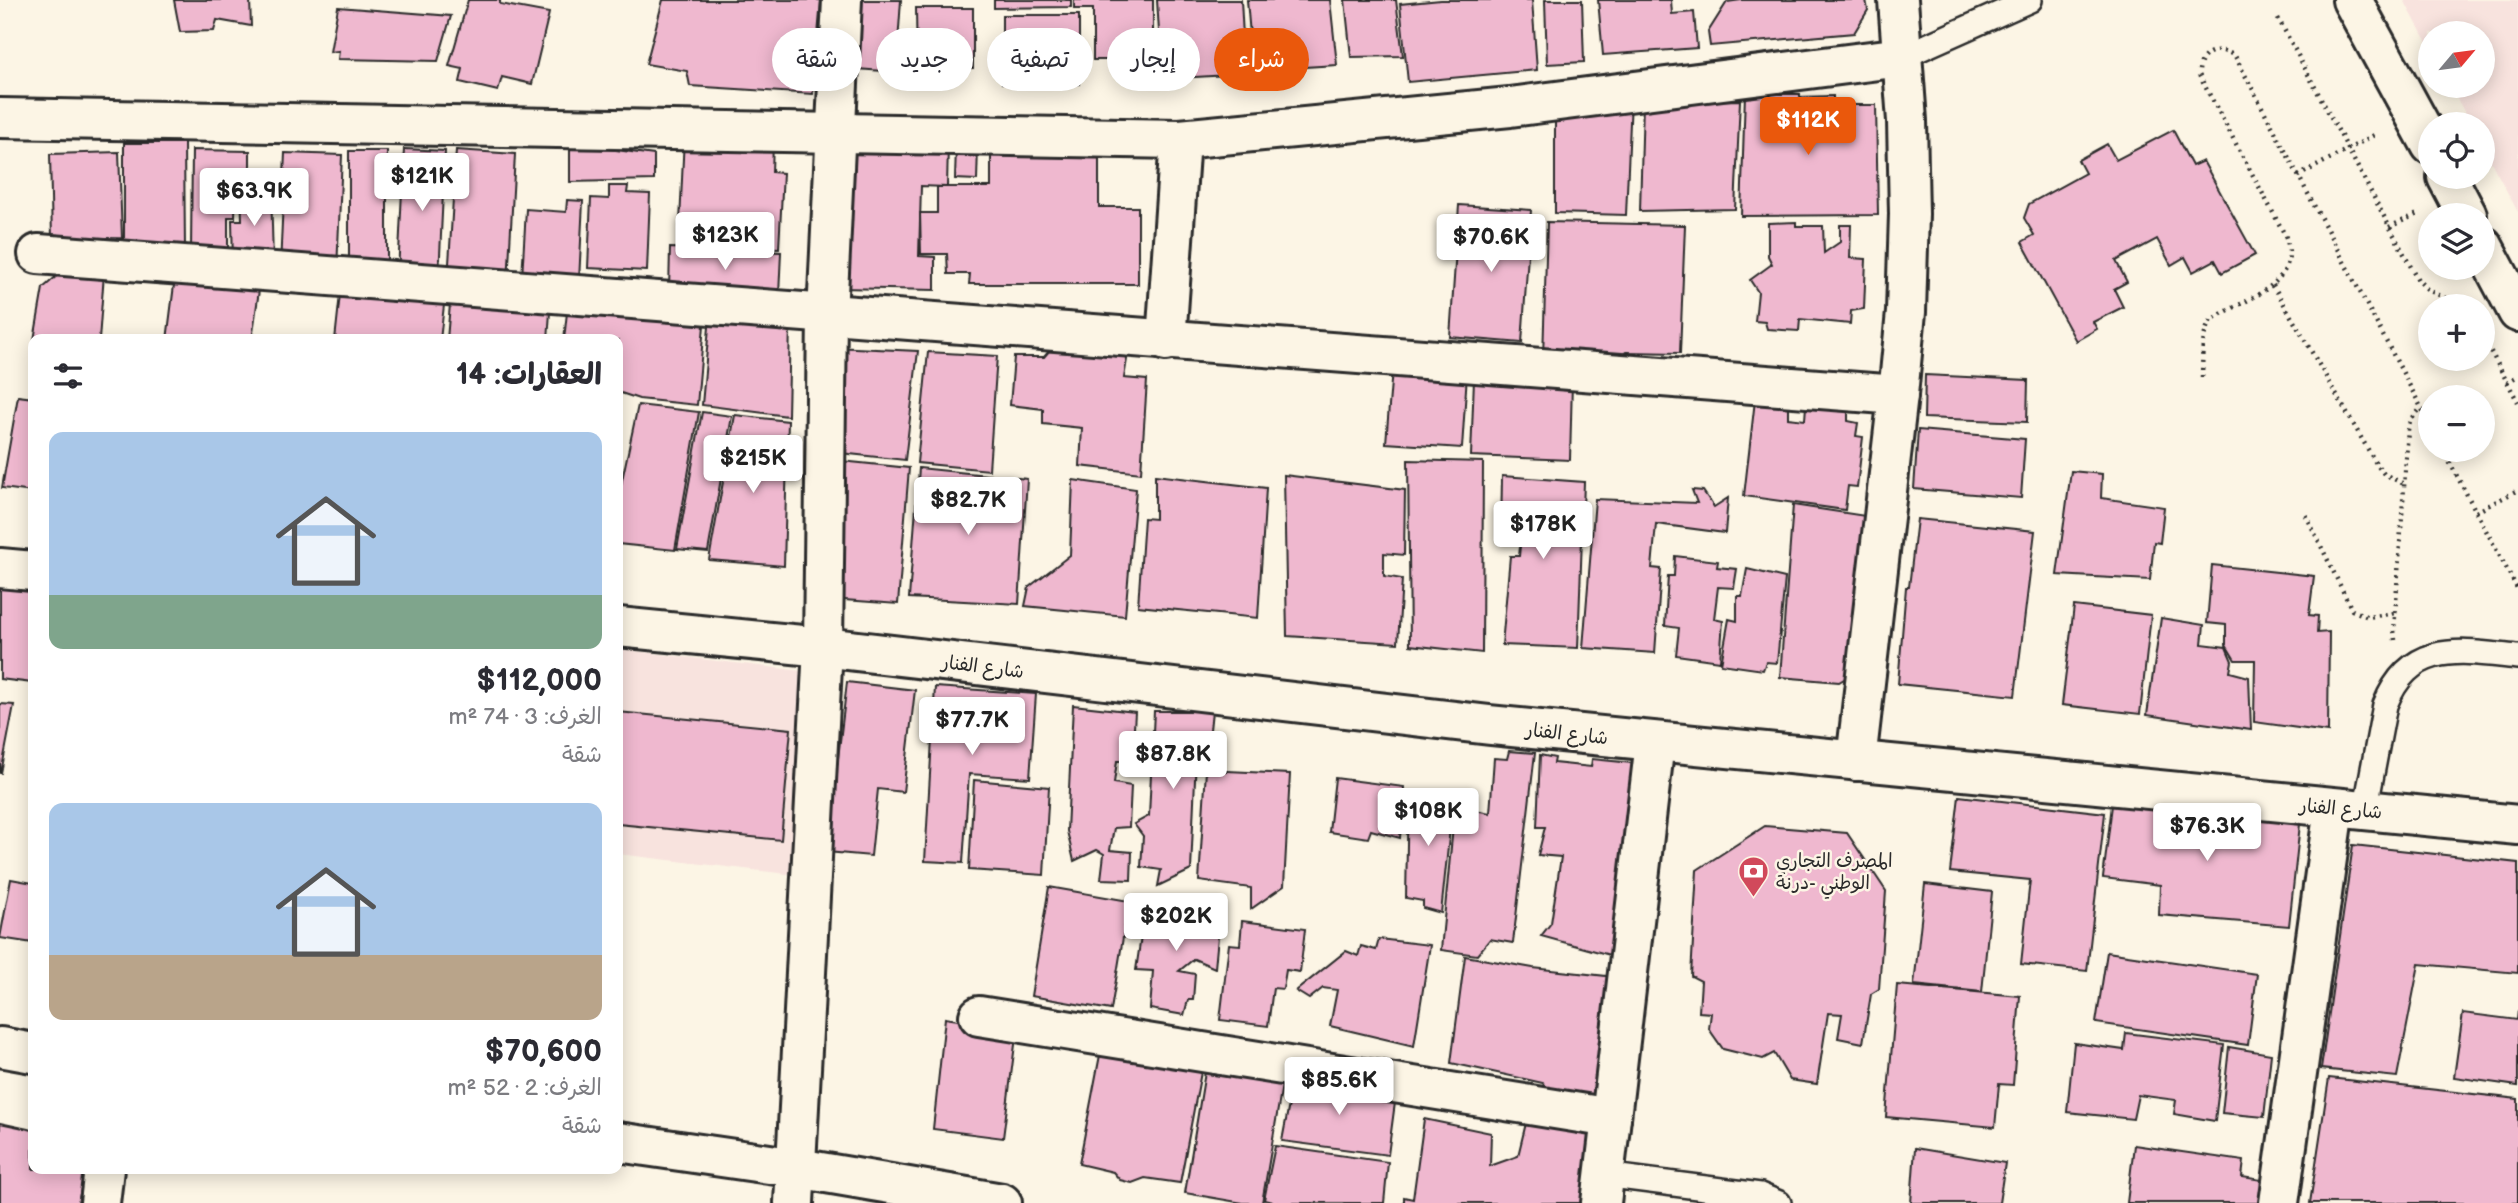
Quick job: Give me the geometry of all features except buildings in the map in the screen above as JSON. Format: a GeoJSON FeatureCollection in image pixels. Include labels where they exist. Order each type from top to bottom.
{"type":"FeatureCollection","features":[{"type":"Feature","properties":{"kind":"street"},"geometry":{"type":"LineString","coordinates":[[795,1186],[823,647],[827,315],[842,0]]}},
{"type":"Feature","properties":{"kind":"street"},"geometry":{"type":"LineString","coordinates":[[1856,761],[1906,312],[1909,214],[1907,121],[1898,0]]}},
{"type":"Feature","properties":{"kind":"street"},"geometry":{"type":"LineString","coordinates":[[2352,0],[2418,122]]}},
{"type":"Feature","properties":{"kind":"street"},"geometry":{"type":"LineString","coordinates":[[0,118],[1180,139],[1510,107],[1902,57]]}},
{"type":"Feature","properties":{"kind":"street"},"geometry":{"type":"LineString","coordinates":[[1166,341],[1180,139]]}},
{"type":"Feature","properties":{"kind":"street"},"geometry":{"type":"LineString","coordinates":[[38,254],[1898,395]]}},
{"type":"Feature","properties":{"kind":"street"},"geometry":{"type":"LineString","coordinates":[[2495,269],[2518,312]]}},
{"type":"Feature","properties":{"kind":"street"},"geometry":{"type":"LineString","coordinates":[[0,568],[28,571]]}},
{"type":"Feature","properties":{"kind":"street","name":"شارع الفنار"},"geometry":{"type":"LineString","coordinates":[[623,627],[823,647],[1655,742],[2518,825]]}},
{"type":"Feature","properties":{"kind":"street"},"geometry":{"type":"LineString","coordinates":[[1603,1189],[1655,742]]}},
{"type":"Feature","properties":{"kind":"street"},"geometry":{"type":"LineString","coordinates":[[2279,1203],[2349,809]]}},
{"type":"Feature","properties":{"kind":"street"},"geometry":{"type":"LineString","coordinates":[[979,1016],[1611,1118]]}},
{"type":"Feature","properties":{"kind":"street"},"geometry":{"type":"LineString","coordinates":[[0,1048],[28,1052]]}},
{"type":"Feature","properties":{"kind":"street"},"geometry":{"type":"LineString","coordinates":[[623,1143],[795,1186],[1002,1203]]}},
{"type":"Feature","properties":{"kind":"street"},"geometry":{"type":"LineString","coordinates":[[100,1203],[103,1174]]}},
{"type":"Feature","properties":{"kind":"lane"},"geometry":{"type":"LineString","coordinates":[[1902,57],[2030,0]]}},
{"type":"Feature","properties":{"kind":"lane"},"geometry":{"type":"LineString","coordinates":[[2349,809],[2391,689],[2401,675],[2429,656],[2445,652],[2518,657]]}},
{"type":"Feature","properties":{"kind":"lane"},"geometry":{"type":"LineString","coordinates":[[1603,1189],[1760,1195],[1779,1203]]}},
{"type":"Feature","properties":{"kind":"path"},"geometry":{"type":"LineString","coordinates":[[2278,18],[2418,280],[2437,294]]}},
{"type":"Feature","properties":{"kind":"path"},"geometry":{"type":"LineString","coordinates":[[2202,377],[2204,338],[2211,320],[2282,278],[2291,254],[2289,244],[2199,75],[2199,67],[2207,53],[2217,49],[2227,50],[2235,56],[2418,402]]}},
{"type":"Feature","properties":{"kind":"path"},"geometry":{"type":"LineString","coordinates":[[2298,176],[2347,149],[2418,130]]}},
{"type":"Feature","properties":{"kind":"path"},"geometry":{"type":"LineString","coordinates":[[2273,285],[2376,465],[2384,474],[2404,484]]}},
{"type":"Feature","properties":{"kind":"path"},"geometry":{"type":"LineString","coordinates":[[2495,360],[2518,402]]}},
{"type":"Feature","properties":{"kind":"path"},"geometry":{"type":"LineString","coordinates":[[2507,382],[2518,376]]}},
{"type":"Feature","properties":{"kind":"path"},"geometry":{"type":"LineString","coordinates":[[2401,675],[2393,630],[2408,430],[2410,421],[2418,412]]}},
{"type":"Feature","properties":{"kind":"path"},"geometry":{"type":"LineString","coordinates":[[2449,462],[2518,590]]}},
{"type":"Feature","properties":{"kind":"path"},"geometry":{"type":"LineString","coordinates":[[2476,512],[2518,490]]}},
{"type":"Feature","properties":{"kind":"path"},"geometry":{"type":"LineString","coordinates":[[2306,515],[2352,610],[2368,617],[2395,613]]}},
{"type":"Feature","properties":{"kind":"shaded area"},"geometry":{"type":"Polygon","coordinates":[[[2404,0],[2518,0],[2518,212],[2495,169],[2495,112],[2464,112],[2457,98],[2496,98],[2496,21],[2418,21],[2418,26],[2404,0]]]}},
{"type":"Feature","properties":{"kind":"shaded area"},"geometry":{"type":"Polygon","coordinates":[[[623,650],[835,675],[812,877],[623,855],[623,650]]]}},
{"type":"Feature","properties":{"kind":"place","name":"المصرف التجاري الوطني -درنة"},"geometry":{"type":"Point","coordinates":[1753,898]}}]}
